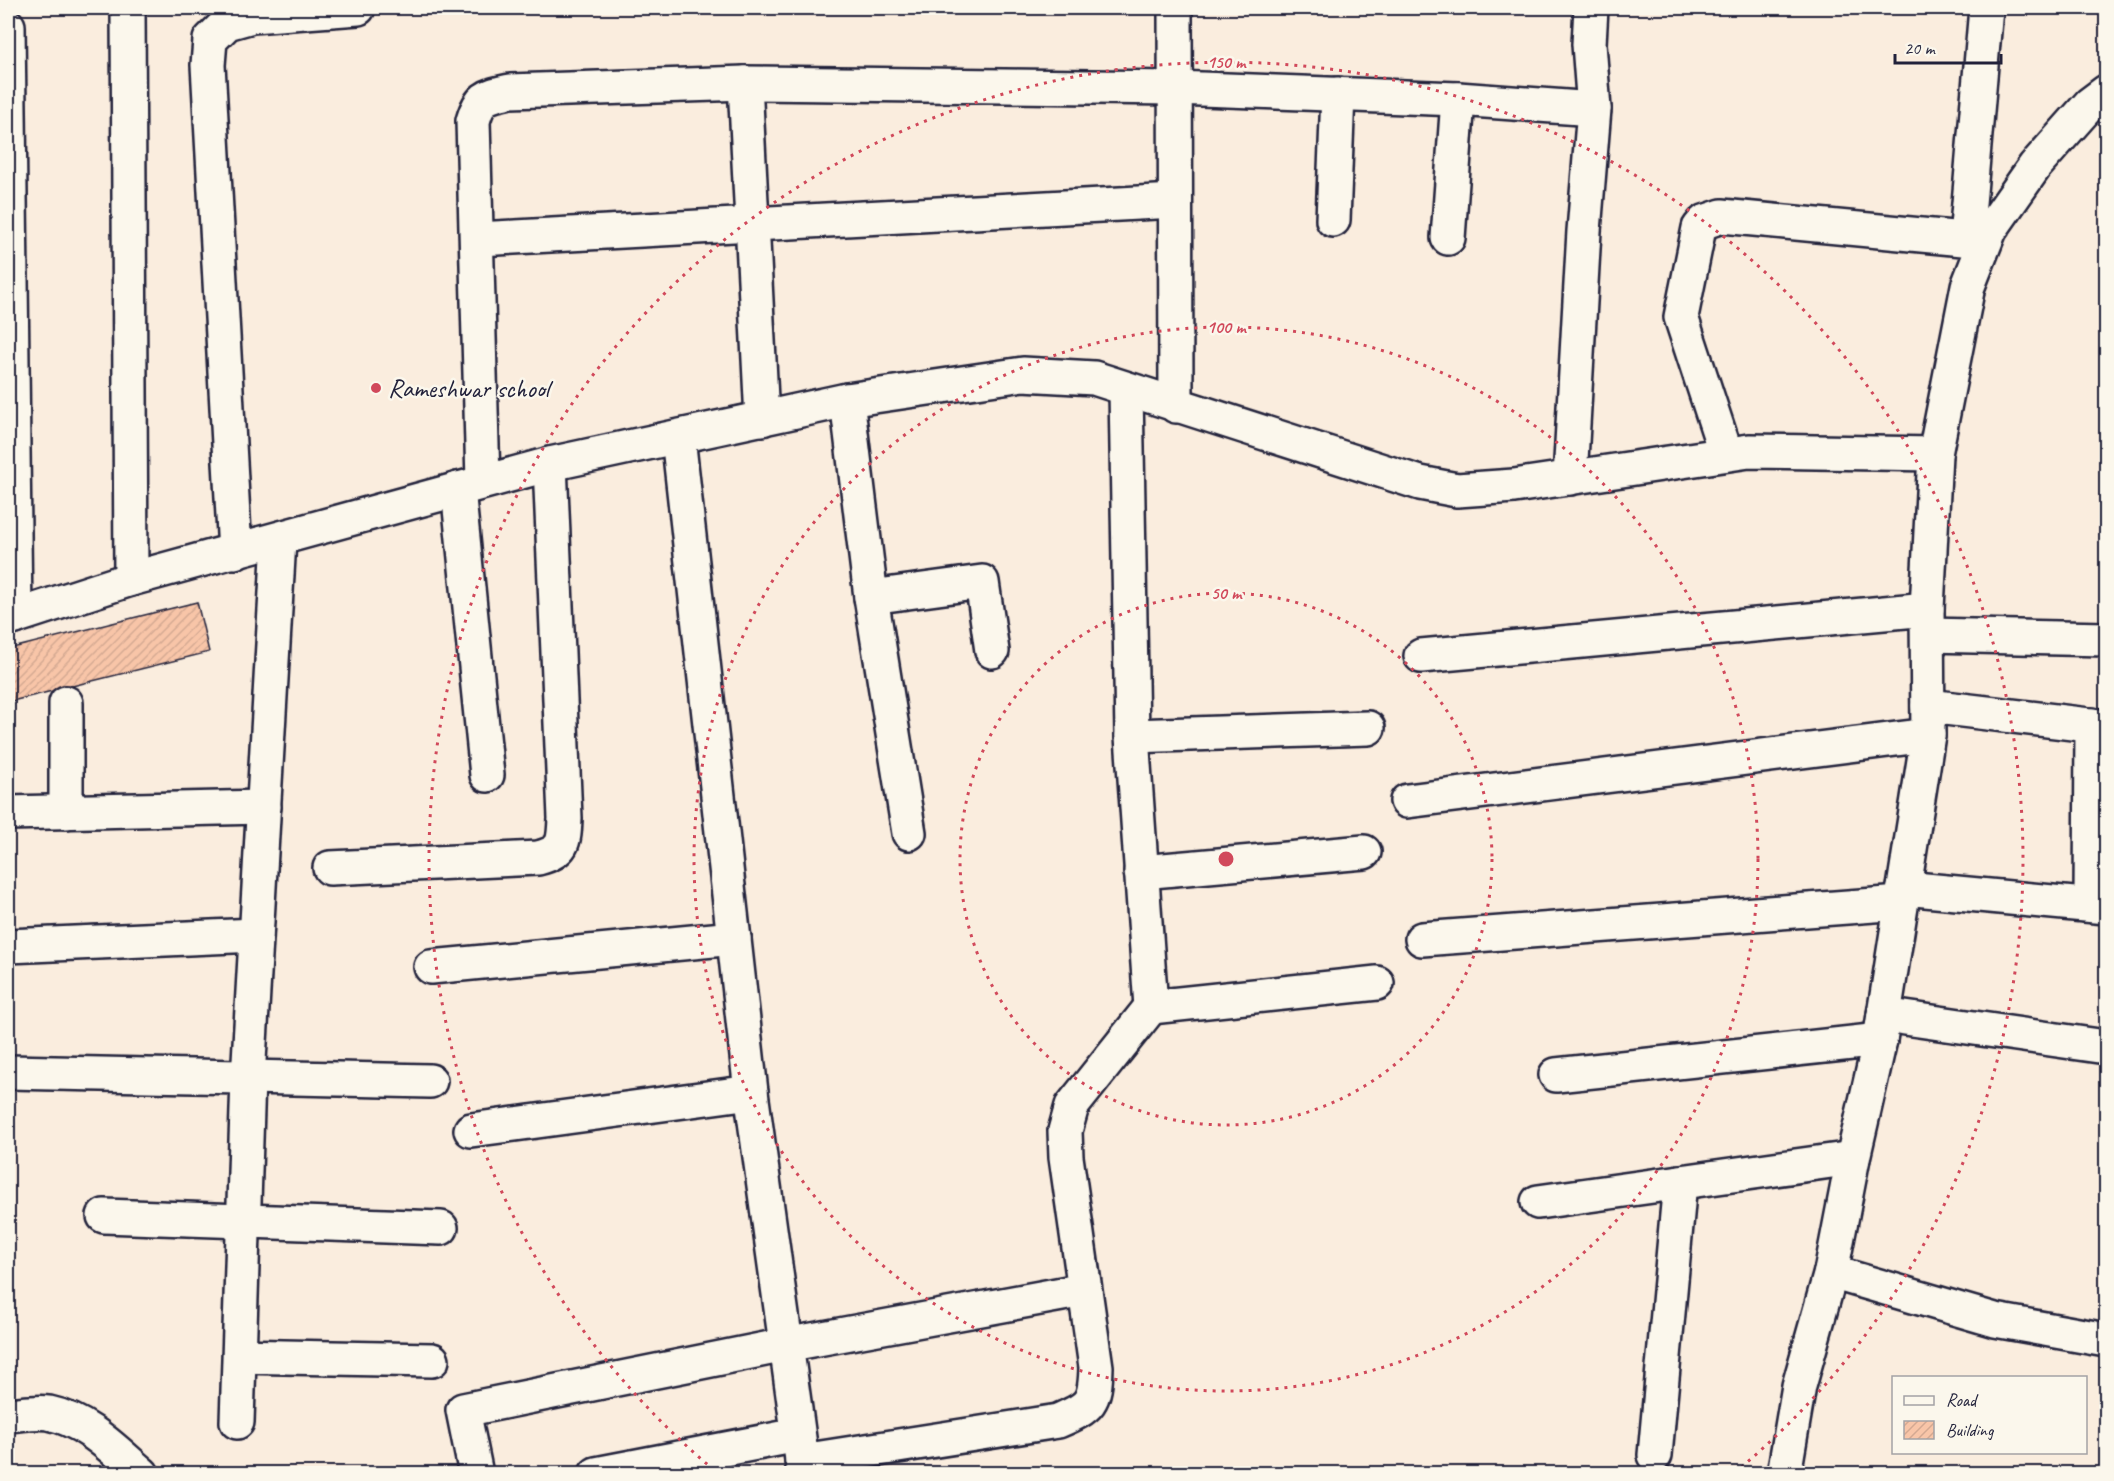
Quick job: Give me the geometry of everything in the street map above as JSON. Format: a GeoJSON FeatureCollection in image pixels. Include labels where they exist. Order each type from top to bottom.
{"type":"FeatureCollection","features":[{"type":"Feature","properties":{"kind":"street"},"geometry":{"type":"LineString","coordinates":[[129,8],[131,579]]}},
{"type":"Feature","properties":{"kind":"street"},"geometry":{"type":"LineString","coordinates":[[235,552],[208,65],[210,40],[227,23],[252,16],[306,10],[358,8]]}},
{"type":"Feature","properties":{"kind":"street"},"geometry":{"type":"LineString","coordinates":[[1175,8],[1176,405]]}},
{"type":"Feature","properties":{"kind":"street"},"geometry":{"type":"LineString","coordinates":[[1570,478],[1584,231],[1594,109],[1589,44],[1591,8]]}},
{"type":"Feature","properties":{"kind":"street"},"geometry":{"type":"LineString","coordinates":[[1784,1473],[1798,1386],[1831,1272],[1882,1028],[1928,720],[1928,622],[1935,454],[1975,239],[1986,8]]}},
{"type":"Feature","properties":{"kind":"street"},"geometry":{"type":"LineString","coordinates":[[8,26],[11,618],[131,579],[550,464],[847,400],[1023,374],[1094,378],[1420,483],[1457,490],[1514,486],[1749,452],[1935,454]]}},
{"type":"Feature","properties":{"kind":"street"},"geometry":{"type":"LineString","coordinates":[[745,83],[762,419]]}},
{"type":"Feature","properties":{"kind":"street"},"geometry":{"type":"LineString","coordinates":[[487,775],[471,485],[478,240],[473,121],[477,105],[488,95],[510,91],[745,83],[1175,88],[1458,99],[1594,109]]}},
{"type":"Feature","properties":{"kind":"street"},"geometry":{"type":"LineString","coordinates":[[1975,239],[2090,104],[2106,92]]}},
{"type":"Feature","properties":{"kind":"street"},"geometry":{"type":"LineString","coordinates":[[1334,220],[1338,94]]}},
{"type":"Feature","properties":{"kind":"street"},"geometry":{"type":"LineString","coordinates":[[1448,238],[1458,99]]}},
{"type":"Feature","properties":{"kind":"street"},"geometry":{"type":"LineString","coordinates":[[478,240],[1175,201]]}},
{"type":"Feature","properties":{"kind":"street"},"geometry":{"type":"LineString","coordinates":[[1726,454],[1681,317],[1699,228],[1704,222],[1722,216],[1975,239]]}},
{"type":"Feature","properties":{"kind":"street"},"geometry":{"type":"LineString","coordinates":[[596,1473],[801,1456],[1058,1421],[1085,1410],[1095,1394],[1096,1367],[1066,1157],[1065,1131],[1072,1106],[1151,1007],[1132,736],[1126,390]]}},
{"type":"Feature","properties":{"kind":"street"},"geometry":{"type":"LineString","coordinates":[[847,400],[871,597],[909,833]]}},
{"type":"Feature","properties":{"kind":"street"},"geometry":{"type":"LineString","coordinates":[[678,437],[751,1092],[801,1456]]}},
{"type":"Feature","properties":{"kind":"street"},"geometry":{"type":"LineString","coordinates":[[330,868],[537,858],[553,854],[564,842],[566,818],[550,464]]}},
{"type":"Feature","properties":{"kind":"street"},"geometry":{"type":"LineString","coordinates":[[237,1422],[248,1078],[279,540]]}},
{"type":"Feature","properties":{"kind":"street"},"geometry":{"type":"LineString","coordinates":[[871,597],[982,582],[992,651]]}},
{"type":"Feature","properties":{"kind":"street"},"geometry":{"type":"LineString","coordinates":[[1420,656],[1928,622],[2106,639]]}},
{"type":"Feature","properties":{"kind":"street"},"geometry":{"type":"LineString","coordinates":[[66,703],[66,812]]}},
{"type":"Feature","properties":{"kind":"street"},"geometry":{"type":"LineString","coordinates":[[1407,801],[1928,720],[2099,726],[2098,906],[1902,896],[1422,939]]}},
{"type":"Feature","properties":{"kind":"street"},"geometry":{"type":"LineString","coordinates":[[1132,736],[1368,728]]}},
{"type":"Feature","properties":{"kind":"street"},"geometry":{"type":"LineString","coordinates":[[8,813],[264,807]]}},
{"type":"Feature","properties":{"kind":"street"},"geometry":{"type":"LineString","coordinates":[[1141,872],[1364,852]]}},
{"type":"Feature","properties":{"kind":"street"},"geometry":{"type":"LineString","coordinates":[[8,946],[256,935]]}},
{"type":"Feature","properties":{"kind":"street"},"geometry":{"type":"LineString","coordinates":[[431,967],[734,938]]}},
{"type":"Feature","properties":{"kind":"street"},"geometry":{"type":"LineString","coordinates":[[1151,1007],[1377,983]]}},
{"type":"Feature","properties":{"kind":"street"},"geometry":{"type":"LineString","coordinates":[[1556,1075],[1882,1028],[2106,1047]]}},
{"type":"Feature","properties":{"kind":"street"},"geometry":{"type":"LineString","coordinates":[[8,1072],[430,1081]]}},
{"type":"Feature","properties":{"kind":"street"},"geometry":{"type":"LineString","coordinates":[[471,1130],[751,1092]]}},
{"type":"Feature","properties":{"kind":"street"},"geometry":{"type":"LineString","coordinates":[[1538,1202],[1853,1158]]}},
{"type":"Feature","properties":{"kind":"street"},"geometry":{"type":"LineString","coordinates":[[1655,1455],[1680,1182]]}},
{"type":"Feature","properties":{"kind":"street"},"geometry":{"type":"LineString","coordinates":[[104,1216],[441,1228]]}},
{"type":"Feature","properties":{"kind":"street"},"geometry":{"type":"LineString","coordinates":[[1831,1272],[1995,1320],[2106,1340]]}},
{"type":"Feature","properties":{"kind":"street"},"geometry":{"type":"LineString","coordinates":[[476,1473],[463,1410],[784,1345],[1084,1290]]}},
{"type":"Feature","properties":{"kind":"street"},"geometry":{"type":"LineString","coordinates":[[240,1356],[432,1360]]}},
{"type":"Feature","properties":{"kind":"street"},"geometry":{"type":"LineString","coordinates":[[8,1415],[47,1413],[69,1419],[87,1428],[142,1473]]}},
{"type":"Feature","properties":{"kind":"building"},"geometry":{"type":"Polygon","coordinates":[[[197,602],[209,652],[8,702],[8,649],[197,602]]]}},
{"type":"Feature","properties":{"kind":"place","name":"Rameshwar school"},"geometry":{"type":"Point","coordinates":[376,388]}}]}
